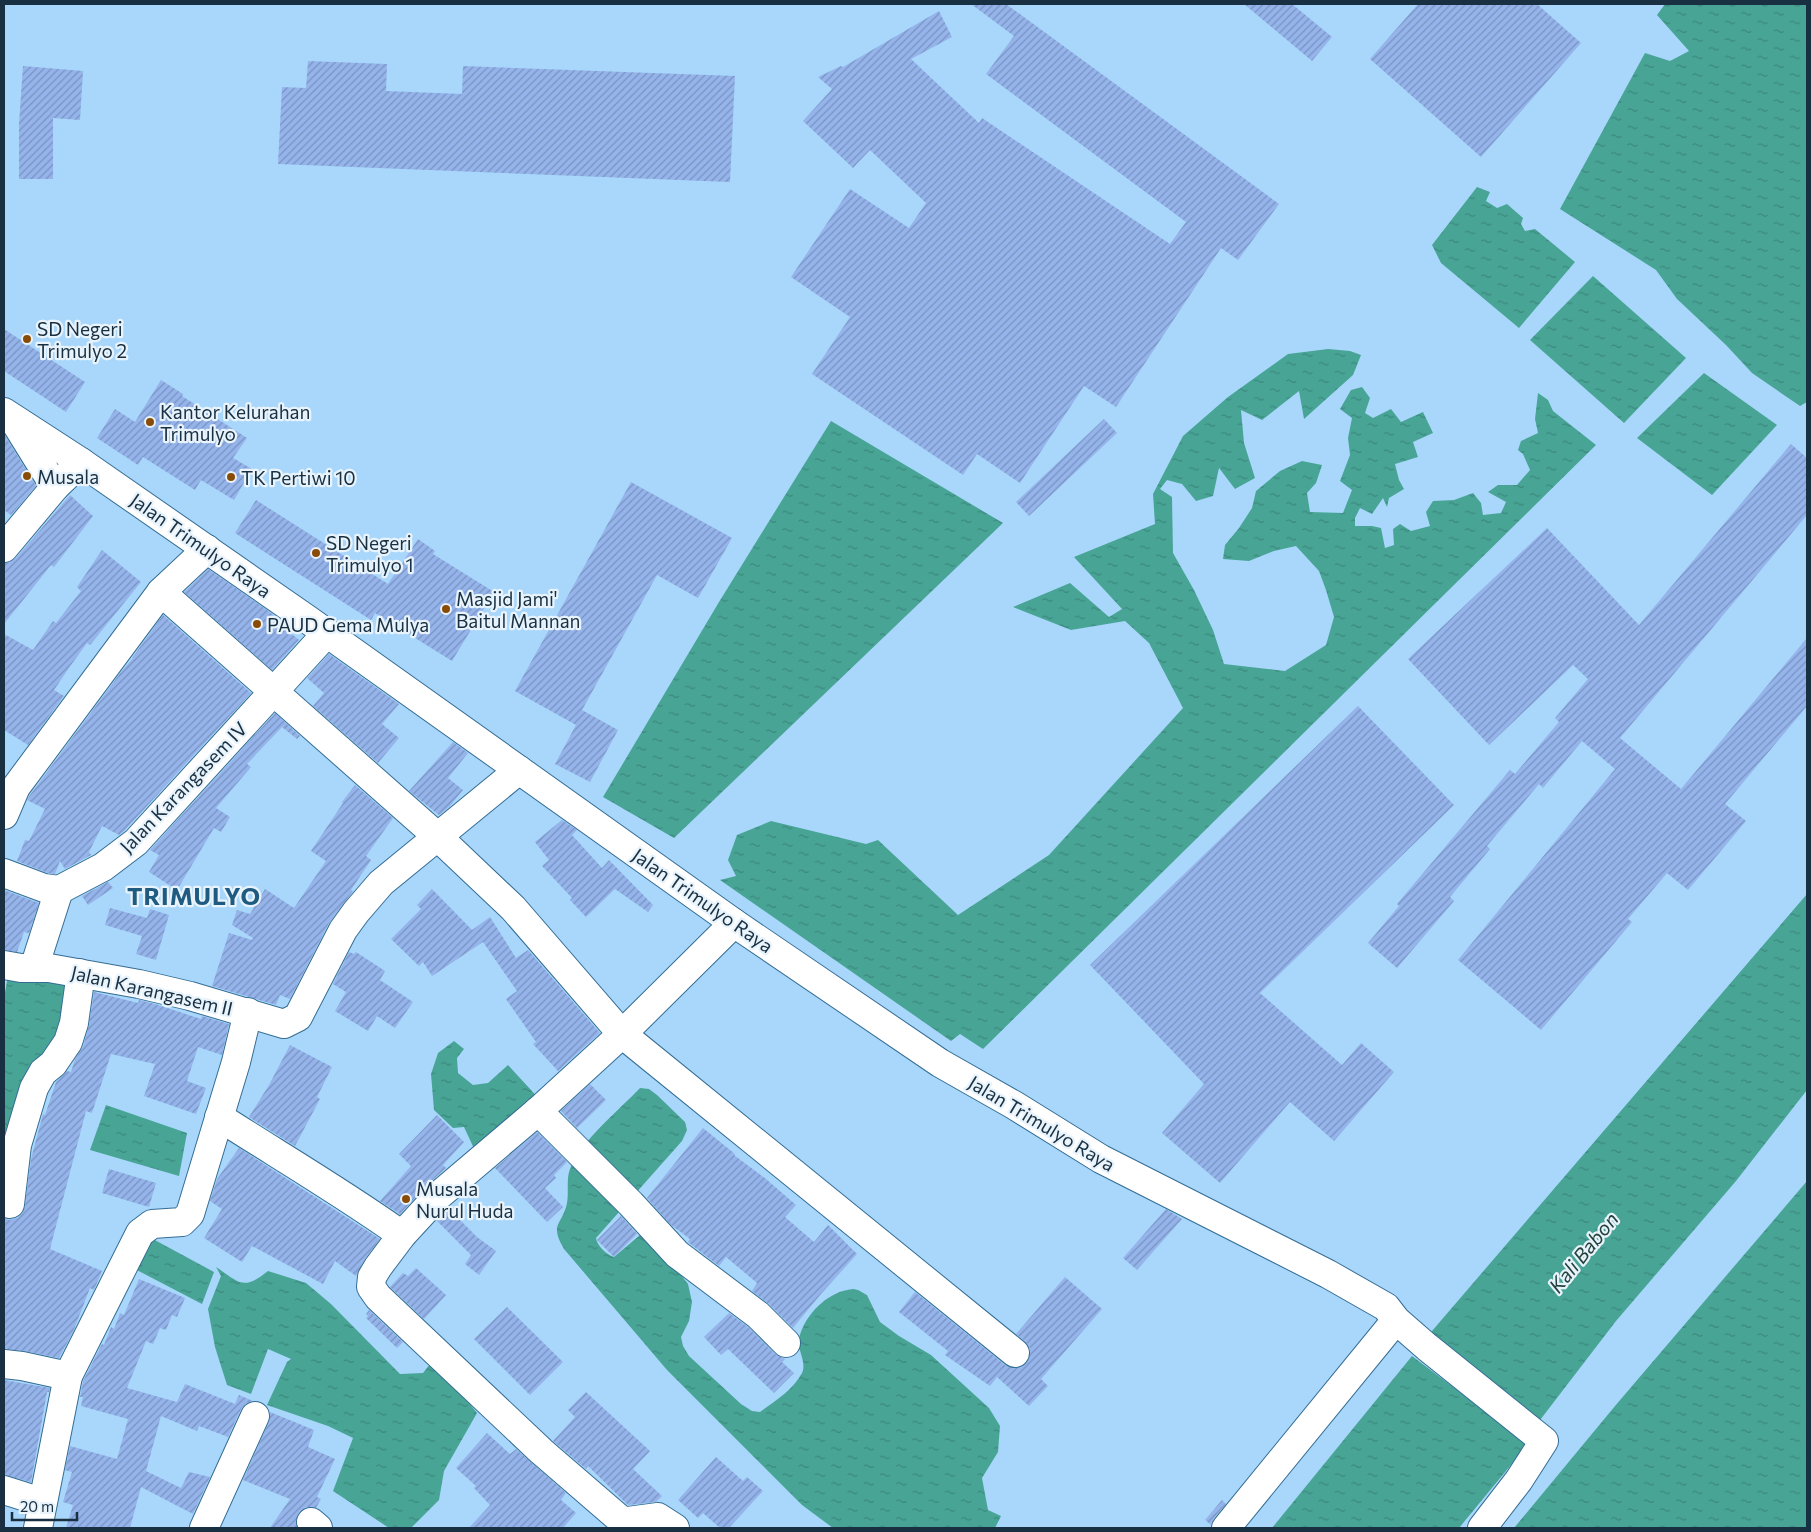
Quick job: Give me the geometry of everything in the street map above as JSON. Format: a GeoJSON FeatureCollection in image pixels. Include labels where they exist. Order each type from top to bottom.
{"type":"FeatureCollection","features":[{"type":"Feature","properties":{"kind":"street","name":"Jalan Trimulyo Raya"},"geometry":{"type":"LineString","coordinates":[[8,415],[81,462],[207,549],[734,923],[940,1063],[1014,1105],[1101,1159],[1328,1274],[1386,1307],[1396,1320],[1427,1347],[1544,1441],[1519,1480],[1482,1528]]}},
{"type":"Feature","properties":{"kind":"street"},"geometry":{"type":"LineString","coordinates":[[8,415],[55,487]]}},
{"type":"Feature","properties":{"kind":"street"},"geometry":{"type":"LineString","coordinates":[[4,548],[55,487],[81,462]]}},
{"type":"Feature","properties":{"kind":"street"},"geometry":{"type":"LineString","coordinates":[[4,815],[10,784],[160,592],[207,549]]}},
{"type":"Feature","properties":{"kind":"street"},"geometry":{"type":"LineString","coordinates":[[160,592],[438,837],[513,908],[622,1034],[1015,1353]]}},
{"type":"Feature","properties":{"kind":"street","name":"Jalan Karangasem IV"},"geometry":{"type":"LineString","coordinates":[[59,890],[103,867],[136,842],[327,633]]}},
{"type":"Feature","properties":{"kind":"street"},"geometry":{"type":"LineString","coordinates":[[438,837],[519,770]]}},
{"type":"Feature","properties":{"kind":"street","name":"Jalan Karangasem II"},"geometry":{"type":"LineString","coordinates":[[4,965],[21,968],[49,968],[79,973],[190,996],[284,1024],[298,1017],[343,930],[356,912],[381,883],[438,837]]}},
{"type":"Feature","properties":{"kind":"street"},"geometry":{"type":"LineString","coordinates":[[4,873],[44,888],[59,890],[34,968]]}},
{"type":"Feature","properties":{"kind":"street"},"geometry":{"type":"LineString","coordinates":[[675,1528],[658,1517],[628,1521],[621,1520],[541,1451],[378,1297],[371,1287],[372,1277],[378,1267],[402,1235],[438,1196],[538,1111],[622,1034],[734,923]]}},
{"type":"Feature","properties":{"kind":"street"},"geometry":{"type":"LineString","coordinates":[[10,1204],[17,1145],[31,1097],[43,1072],[54,1064],[68,1042],[74,1023],[79,973]]}},
{"type":"Feature","properties":{"kind":"street"},"geometry":{"type":"LineString","coordinates":[[4,1490],[40,1515],[68,1376],[140,1233],[152,1224],[182,1222],[190,1214],[236,1062],[248,1012]]}},
{"type":"Feature","properties":{"kind":"street"},"geometry":{"type":"LineString","coordinates":[[538,1111],[631,1204],[677,1254],[758,1315],[786,1343]]}},
{"type":"Feature","properties":{"kind":"street"},"geometry":{"type":"LineString","coordinates":[[219,1117],[351,1199],[402,1235]]}},
{"type":"Feature","properties":{"kind":"street"},"geometry":{"type":"LineString","coordinates":[[1226,1528],[1396,1320]]}},
{"type":"Feature","properties":{"kind":"street"},"geometry":{"type":"LineString","coordinates":[[4,1364],[68,1376]]}},
{"type":"Feature","properties":{"kind":"street"},"geometry":{"type":"LineString","coordinates":[[204,1528],[255,1416]]}},
{"type":"Feature","properties":{"kind":"water"},"geometry":{"type":"Polygon","coordinates":[[[1665,4],[1807,4],[1807,402],[1800,406],[1752,373],[1726,345],[1677,299],[1656,270],[1560,209],[1645,53],[1670,61],[1689,51],[1657,15],[1665,4]]]}},
{"type":"Feature","properties":{"kind":"water"},"geometry":{"type":"Polygon","coordinates":[[[1477,187],[1490,192],[1486,201],[1497,208],[1507,204],[1523,218],[1521,224],[1525,231],[1535,229],[1575,262],[1519,328],[1441,263],[1432,245],[1477,187]]]}},
{"type":"Feature","properties":{"kind":"water"},"geometry":{"type":"Polygon","coordinates":[[[1593,276],[1686,358],[1624,423],[1530,340],[1593,276]]]}},
{"type":"Feature","properties":{"kind":"water"},"geometry":{"type":"Polygon","coordinates":[[[1328,349],[1350,351],[1361,355],[1353,375],[1304,419],[1299,391],[1262,420],[1241,410],[1244,443],[1255,478],[1235,489],[1219,468],[1213,496],[1196,501],[1182,484],[1167,480],[1160,489],[1172,497],[1173,553],[1194,590],[1213,630],[1224,664],[1285,671],[1326,645],[1334,617],[1326,590],[1319,571],[1296,546],[1274,551],[1249,561],[1223,559],[1225,545],[1252,508],[1256,491],[1280,471],[1302,461],[1322,465],[1316,483],[1307,493],[1310,512],[1343,513],[1352,490],[1340,481],[1350,455],[1348,438],[1352,418],[1340,409],[1351,390],[1362,387],[1370,398],[1365,413],[1373,418],[1391,409],[1401,422],[1423,412],[1433,433],[1413,442],[1418,457],[1395,464],[1399,480],[1404,489],[1389,498],[1387,507],[1383,498],[1372,514],[1360,508],[1355,518],[1355,526],[1381,528],[1385,548],[1394,545],[1393,529],[1400,524],[1411,531],[1430,526],[1426,512],[1433,501],[1454,500],[1473,493],[1481,503],[1483,515],[1501,513],[1506,502],[1488,492],[1498,485],[1517,485],[1530,470],[1523,454],[1518,450],[1521,441],[1538,433],[1535,419],[1538,393],[1548,400],[1553,411],[1596,445],[983,1049],[960,1034],[951,1041],[720,880],[736,876],[728,860],[737,835],[771,821],[866,844],[878,840],[958,915],[1049,855],[1183,708],[1149,643],[1125,621],[1071,630],[1013,607],[1070,583],[1109,617],[1122,609],[1074,557],[1155,524],[1153,494],[1183,436],[1228,397],[1288,354],[1328,349]]]}},
{"type":"Feature","properties":{"kind":"water"},"geometry":{"type":"Polygon","coordinates":[[[1704,373],[1777,425],[1712,495],[1637,438],[1704,373]]]}},
{"type":"Feature","properties":{"kind":"water"},"geometry":{"type":"Polygon","coordinates":[[[831,421],[1003,523],[674,838],[603,797],[719,602],[831,421]]]}},
{"type":"Feature","properties":{"kind":"water","name":"Kali Babon"},"geometry":{"type":"Polygon","coordinates":[[[1807,894],[1807,1090],[1736,1181],[1616,1321],[1537,1424],[1426,1338],[1807,894]]]}},
{"type":"Feature","properties":{"kind":"water"},"geometry":{"type":"Polygon","coordinates":[[[9,970],[66,981],[70,1001],[4,1176],[4,998],[9,970]]]}},
{"type":"Feature","properties":{"kind":"water"},"geometry":{"type":"Polygon","coordinates":[[[454,1041],[464,1049],[457,1058],[458,1073],[473,1085],[488,1083],[508,1065],[542,1102],[477,1155],[464,1127],[453,1128],[434,1110],[431,1074],[438,1053],[454,1041]]]}},
{"type":"Feature","properties":{"kind":"water"},"geometry":{"type":"Polygon","coordinates":[[[640,1088],[649,1089],[657,1095],[685,1122],[687,1130],[682,1141],[596,1238],[600,1247],[614,1257],[640,1235],[645,1235],[652,1239],[688,1284],[692,1302],[689,1321],[681,1337],[683,1346],[689,1356],[741,1404],[752,1411],[760,1412],[783,1395],[794,1385],[802,1373],[803,1365],[799,1339],[806,1321],[818,1306],[826,1299],[844,1291],[855,1289],[867,1295],[880,1322],[931,1355],[989,1408],[1000,1426],[998,1452],[982,1478],[988,1510],[1001,1516],[995,1528],[833,1528],[802,1505],[667,1370],[564,1249],[557,1234],[557,1229],[565,1211],[568,1177],[575,1158],[601,1126],[640,1088]]]}},
{"type":"Feature","properties":{"kind":"water"},"geometry":{"type":"Polygon","coordinates":[[[106,1105],[187,1133],[179,1176],[90,1150],[106,1105]]]}},
{"type":"Feature","properties":{"kind":"water"},"geometry":{"type":"Polygon","coordinates":[[[1807,1181],[1807,1528],[1514,1528],[1615,1406],[1807,1181]]]}},
{"type":"Feature","properties":{"kind":"water"},"geometry":{"type":"Polygon","coordinates":[[[151,1238],[214,1272],[202,1304],[131,1267],[151,1238]]]}},
{"type":"Feature","properties":{"kind":"water"},"geometry":{"type":"Polygon","coordinates":[[[216,1267],[236,1281],[247,1283],[268,1271],[306,1283],[331,1304],[400,1374],[423,1373],[434,1359],[477,1413],[444,1471],[439,1500],[411,1528],[389,1528],[333,1491],[353,1438],[328,1426],[267,1405],[287,1362],[291,1359],[268,1349],[251,1394],[227,1385],[215,1347],[208,1309],[221,1276],[216,1267]]]}},
{"type":"Feature","properties":{"kind":"water"},"geometry":{"type":"Polygon","coordinates":[[[1412,1356],[1526,1442],[1515,1460],[1459,1528],[1272,1528],[1412,1356]]]}},
{"type":"Feature","properties":{"kind":"building"},"geometry":{"type":"Polygon","coordinates":[[[971,4],[1006,4],[1279,204],[1238,260],[1221,248],[1116,407],[1084,386],[1020,483],[977,454],[963,475],[812,374],[850,317],[791,277],[850,189],[909,228],[926,203],[870,150],[853,168],[803,121],[832,89],[818,77],[841,66],[843,67],[939,11],[952,37],[911,59],[979,123],[982,118],[1170,244],[1186,222],[986,74],[1014,36],[971,4]]]}},
{"type":"Feature","properties":{"kind":"building"},"geometry":{"type":"Polygon","coordinates":[[[1244,4],[1292,4],[1332,37],[1312,61],[1244,4]]]}},
{"type":"Feature","properties":{"kind":"building"},"geometry":{"type":"Polygon","coordinates":[[[1418,4],[1537,4],[1581,43],[1481,157],[1370,59],[1418,4]]]}},
{"type":"Feature","properties":{"kind":"building"},"geometry":{"type":"Polygon","coordinates":[[[308,61],[387,64],[386,91],[462,94],[463,66],[735,76],[730,182],[278,164],[282,87],[306,88],[308,61]]]}},
{"type":"Feature","properties":{"kind":"building"},"geometry":{"type":"Polygon","coordinates":[[[23,66],[83,71],[80,120],[53,118],[53,179],[19,179],[19,124],[23,66]]]}},
{"type":"Feature","properties":{"kind":"building"},"geometry":{"type":"Polygon","coordinates":[[[4,329],[85,382],[66,412],[4,371],[4,329]]]}},
{"type":"Feature","properties":{"kind":"building"},"geometry":{"type":"Polygon","coordinates":[[[161,380],[183,394],[182,396],[247,438],[233,458],[252,469],[234,500],[201,480],[195,490],[143,457],[138,465],[97,438],[115,409],[135,422],[161,380]]]}},
{"type":"Feature","properties":{"kind":"building"},"geometry":{"type":"Polygon","coordinates":[[[1104,419],[1117,433],[1029,516],[1016,502],[1104,419]]]}},
{"type":"Feature","properties":{"kind":"building"},"geometry":{"type":"Polygon","coordinates":[[[4,434],[36,486],[11,515],[4,510],[4,434]]]}},
{"type":"Feature","properties":{"kind":"building"},"geometry":{"type":"Polygon","coordinates":[[[1791,444],[1807,458],[1807,515],[1620,738],[1681,789],[1807,638],[1807,706],[1725,804],[1746,821],[1688,890],[1667,873],[1628,919],[1632,922],[1541,1030],[1458,960],[1615,769],[1582,741],[1543,788],[1539,784],[1487,846],[1490,849],[1450,897],[1454,901],[1397,968],[1368,943],[1399,906],[1397,904],[1510,770],[1515,774],[1559,722],[1555,718],[1588,679],[1573,665],[1489,745],[1408,659],[1547,528],[1639,625],[1791,444]]]}},
{"type":"Feature","properties":{"kind":"building"},"geometry":{"type":"Polygon","coordinates":[[[631,482],[732,538],[698,598],[657,575],[582,710],[618,730],[590,782],[555,764],[576,725],[515,691],[631,482]]]}},
{"type":"Feature","properties":{"kind":"building"},"geometry":{"type":"Polygon","coordinates":[[[70,495],[93,516],[54,567],[51,565],[4,624],[4,563],[16,558],[70,495]]]}},
{"type":"Feature","properties":{"kind":"building"},"geometry":{"type":"Polygon","coordinates":[[[256,500],[388,584],[418,539],[435,551],[433,554],[494,592],[452,661],[375,613],[371,620],[235,533],[256,500]]]}},
{"type":"Feature","properties":{"kind":"building"},"geometry":{"type":"Polygon","coordinates":[[[102,550],[141,582],[90,645],[87,643],[71,665],[54,690],[64,696],[28,745],[4,730],[4,634],[33,650],[53,621],[56,623],[81,591],[77,587],[102,550]]]}},
{"type":"Feature","properties":{"kind":"building"},"geometry":{"type":"Polygon","coordinates":[[[208,569],[267,610],[277,618],[275,620],[299,640],[272,670],[184,592],[208,569]]]}},
{"type":"Feature","properties":{"kind":"building"},"geometry":{"type":"Polygon","coordinates":[[[163,615],[251,693],[119,835],[102,826],[89,852],[91,855],[65,869],[60,861],[55,874],[17,861],[25,840],[29,841],[45,809],[27,800],[163,615]]]}},
{"type":"Feature","properties":{"kind":"building"},"geometry":{"type":"Polygon","coordinates":[[[329,654],[399,704],[382,724],[399,738],[378,763],[313,706],[324,693],[307,678],[329,654]]]}},
{"type":"Feature","properties":{"kind":"building"},"geometry":{"type":"Polygon","coordinates":[[[1358,706],[1454,805],[1260,993],[1342,1065],[1361,1043],[1394,1072],[1334,1141],[1290,1102],[1220,1183],[1162,1133],[1204,1084],[1090,965],[1358,706]]]}},
{"type":"Feature","properties":{"kind":"building"},"geometry":{"type":"Polygon","coordinates":[[[275,713],[300,736],[297,739],[282,727],[247,764],[251,767],[216,808],[230,817],[221,832],[214,828],[177,890],[149,872],[159,855],[150,850],[275,713]]]}},
{"type":"Feature","properties":{"kind":"building"},"geometry":{"type":"Polygon","coordinates":[[[453,742],[468,753],[448,778],[463,790],[449,807],[439,815],[409,791],[453,742]]]}},
{"type":"Feature","properties":{"kind":"building"},"geometry":{"type":"Polygon","coordinates":[[[355,785],[393,818],[366,856],[371,860],[351,890],[353,891],[329,923],[290,999],[280,995],[276,1005],[212,986],[229,933],[252,940],[253,938],[232,925],[237,910],[250,914],[265,889],[294,908],[326,861],[311,851],[355,785]]]}},
{"type":"Feature","properties":{"kind":"building"},"geometry":{"type":"Polygon","coordinates":[[[562,820],[577,830],[572,835],[602,868],[609,860],[653,905],[648,912],[615,889],[586,917],[570,900],[572,898],[542,866],[549,860],[535,842],[562,820]]]}},
{"type":"Feature","properties":{"kind":"building"},"geometry":{"type":"Polygon","coordinates":[[[108,882],[113,888],[88,905],[82,896],[108,882]]]}},
{"type":"Feature","properties":{"kind":"building"},"geometry":{"type":"Polygon","coordinates":[[[432,889],[472,930],[490,917],[516,958],[528,950],[600,1033],[558,1071],[533,1044],[536,1042],[506,999],[517,991],[483,942],[432,976],[423,962],[419,966],[391,939],[421,909],[417,905],[432,889]]]}},
{"type":"Feature","properties":{"kind":"building"},"geometry":{"type":"Polygon","coordinates":[[[4,890],[39,903],[29,933],[24,932],[17,952],[4,950],[4,890]]]}},
{"type":"Feature","properties":{"kind":"building"},"geometry":{"type":"Polygon","coordinates":[[[110,908],[147,918],[150,909],[169,915],[156,960],[136,954],[142,936],[105,925],[110,908]]]}},
{"type":"Feature","properties":{"kind":"building"},"geometry":{"type":"Polygon","coordinates":[[[349,952],[354,954],[356,952],[385,971],[380,980],[413,1002],[395,1028],[377,1016],[368,1031],[335,1011],[346,992],[333,984],[349,952]]]}},
{"type":"Feature","properties":{"kind":"building"},"geometry":{"type":"Polygon","coordinates":[[[94,992],[138,1003],[139,1000],[201,1019],[202,1016],[229,1024],[222,1055],[198,1047],[187,1081],[206,1088],[196,1114],[144,1096],[155,1064],[111,1054],[92,1113],[86,1111],[50,1249],[102,1271],[94,1290],[90,1288],[73,1332],[59,1358],[4,1349],[4,1218],[9,1220],[17,1218],[22,1214],[25,1206],[31,1159],[43,1114],[45,1115],[56,1082],[67,1071],[71,1072],[75,1059],[83,1047],[89,1025],[94,992]]]}},
{"type":"Feature","properties":{"kind":"building"},"geometry":{"type":"Polygon","coordinates":[[[290,1045],[332,1067],[317,1097],[320,1099],[295,1146],[249,1117],[269,1085],[290,1045]]]}},
{"type":"Feature","properties":{"kind":"building"},"geometry":{"type":"Polygon","coordinates":[[[590,1084],[606,1100],[577,1128],[561,1111],[590,1084]]]}},
{"type":"Feature","properties":{"kind":"building"},"geometry":{"type":"Polygon","coordinates":[[[437,1115],[464,1142],[443,1165],[446,1168],[400,1214],[380,1201],[411,1166],[399,1154],[437,1115]]]}},
{"type":"Feature","properties":{"kind":"building"},"geometry":{"type":"Polygon","coordinates":[[[703,1128],[796,1205],[785,1217],[814,1242],[828,1225],[857,1254],[793,1328],[769,1304],[752,1291],[757,1283],[726,1257],[719,1266],[688,1242],[690,1239],[670,1224],[647,1198],[703,1128]]]}},
{"type":"Feature","properties":{"kind":"building"},"geometry":{"type":"Polygon","coordinates":[[[537,1132],[567,1162],[554,1175],[556,1178],[545,1188],[563,1207],[547,1222],[495,1168],[537,1132]]]}},
{"type":"Feature","properties":{"kind":"building"},"geometry":{"type":"Polygon","coordinates":[[[239,1148],[380,1239],[365,1259],[356,1276],[335,1261],[323,1284],[252,1246],[242,1262],[204,1238],[222,1209],[210,1201],[217,1179],[239,1148]]]}},
{"type":"Feature","properties":{"kind":"building"},"geometry":{"type":"Polygon","coordinates":[[[109,1169],[156,1183],[149,1207],[102,1193],[109,1169]]]}},
{"type":"Feature","properties":{"kind":"building"},"geometry":{"type":"Polygon","coordinates":[[[448,1208],[477,1237],[496,1251],[479,1275],[465,1264],[471,1255],[437,1221],[448,1208]]]}},
{"type":"Feature","properties":{"kind":"building"},"geometry":{"type":"Polygon","coordinates":[[[1166,1209],[1182,1219],[1137,1270],[1123,1258],[1166,1209]]]}},
{"type":"Feature","properties":{"kind":"building"},"geometry":{"type":"Polygon","coordinates":[[[621,1216],[637,1234],[614,1257],[597,1240],[621,1216]]]}},
{"type":"Feature","properties":{"kind":"building"},"geometry":{"type":"Polygon","coordinates":[[[416,1268],[446,1295],[424,1319],[390,1287],[403,1273],[408,1276],[416,1268]]]}},
{"type":"Feature","properties":{"kind":"building"},"geometry":{"type":"Polygon","coordinates":[[[1065,1277],[1102,1309],[1041,1379],[1048,1386],[1029,1406],[997,1377],[990,1386],[945,1355],[948,1351],[899,1312],[915,1292],[1005,1365],[1012,1368],[1020,1368],[1027,1362],[1030,1356],[1030,1348],[1016,1334],[1065,1277]]]}},
{"type":"Feature","properties":{"kind":"building"},"geometry":{"type":"Polygon","coordinates":[[[139,1279],[185,1298],[177,1317],[172,1315],[166,1330],[160,1328],[153,1344],[146,1341],[127,1388],[177,1402],[185,1384],[235,1404],[239,1395],[253,1401],[246,1403],[241,1409],[228,1437],[199,1426],[197,1431],[161,1416],[146,1471],[181,1488],[189,1472],[210,1477],[193,1514],[141,1487],[130,1528],[66,1528],[73,1505],[63,1502],[72,1472],[65,1470],[70,1446],[117,1459],[128,1419],[81,1406],[83,1397],[80,1397],[83,1381],[102,1344],[104,1345],[111,1327],[114,1329],[120,1313],[124,1315],[139,1279]]]}},
{"type":"Feature","properties":{"kind":"building"},"geometry":{"type":"Polygon","coordinates":[[[507,1307],[563,1362],[530,1395],[474,1339],[507,1307]]]}},
{"type":"Feature","properties":{"kind":"building"},"geometry":{"type":"Polygon","coordinates":[[[369,1310],[403,1342],[397,1348],[366,1318],[369,1310]]]}},
{"type":"Feature","properties":{"kind":"building"},"geometry":{"type":"Polygon","coordinates":[[[729,1313],[748,1327],[775,1354],[785,1359],[782,1362],[794,1373],[774,1393],[728,1349],[721,1355],[704,1337],[729,1313]]]}},
{"type":"Feature","properties":{"kind":"building"},"geometry":{"type":"Polygon","coordinates":[[[4,1380],[50,1388],[49,1392],[47,1392],[31,1482],[4,1475],[4,1380]]]}},
{"type":"Feature","properties":{"kind":"building"},"geometry":{"type":"Polygon","coordinates":[[[586,1392],[650,1451],[633,1469],[662,1496],[656,1502],[628,1505],[588,1466],[586,1469],[553,1441],[575,1417],[568,1410],[586,1392]]]}},
{"type":"Feature","properties":{"kind":"building"},"geometry":{"type":"Polygon","coordinates":[[[270,1412],[314,1430],[308,1447],[335,1459],[317,1497],[321,1499],[316,1508],[306,1507],[299,1512],[296,1520],[297,1528],[270,1528],[290,1499],[243,1480],[269,1422],[270,1412]]]}},
{"type":"Feature","properties":{"kind":"building"},"geometry":{"type":"Polygon","coordinates":[[[487,1433],[510,1454],[516,1449],[566,1493],[561,1500],[576,1513],[563,1528],[469,1528],[490,1505],[474,1488],[476,1486],[456,1468],[487,1433]]]}},
{"type":"Feature","properties":{"kind":"building"},"geometry":{"type":"Polygon","coordinates":[[[716,1457],[743,1481],[747,1477],[763,1491],[729,1528],[720,1528],[703,1513],[698,1518],[678,1500],[716,1457]]]}},
{"type":"Feature","properties":{"kind":"building"},"geometry":{"type":"Polygon","coordinates":[[[1222,1500],[1226,1504],[1214,1518],[1211,1525],[1205,1520],[1222,1500]]]}},
{"type":"Feature","properties":{"kind":"place","name":"SD Negeri Trimulyo 2"},"geometry":{"type":"Point","coordinates":[27,339]}},
{"type":"Feature","properties":{"kind":"place","name":"Kantor Kelurahan Trimulyo"},"geometry":{"type":"Point","coordinates":[150,422]}},
{"type":"Feature","properties":{"kind":"place","name":"Musala"},"geometry":{"type":"Point","coordinates":[27,476]}},
{"type":"Feature","properties":{"kind":"place","name":"TK Pertiwi 10"},"geometry":{"type":"Point","coordinates":[231,477]}},
{"type":"Feature","properties":{"kind":"place","name":"SD Negeri Trimulyo 1"},"geometry":{"type":"Point","coordinates":[316,553]}},
{"type":"Feature","properties":{"kind":"place","name":"Masjid Jami' Baitul Mannan"},"geometry":{"type":"Point","coordinates":[446,609]}},
{"type":"Feature","properties":{"kind":"place","name":"PAUD Gema Mulya"},"geometry":{"type":"Point","coordinates":[257,624]}},
{"type":"Feature","properties":{"kind":"place","name":"Musala Nurul Huda"},"geometry":{"type":"Point","coordinates":[406,1199]}},
{"type":"Feature","properties":{"kind":"district","name":"TRIMULYO"},"geometry":{"type":"Point","coordinates":[194,895]}}]}
